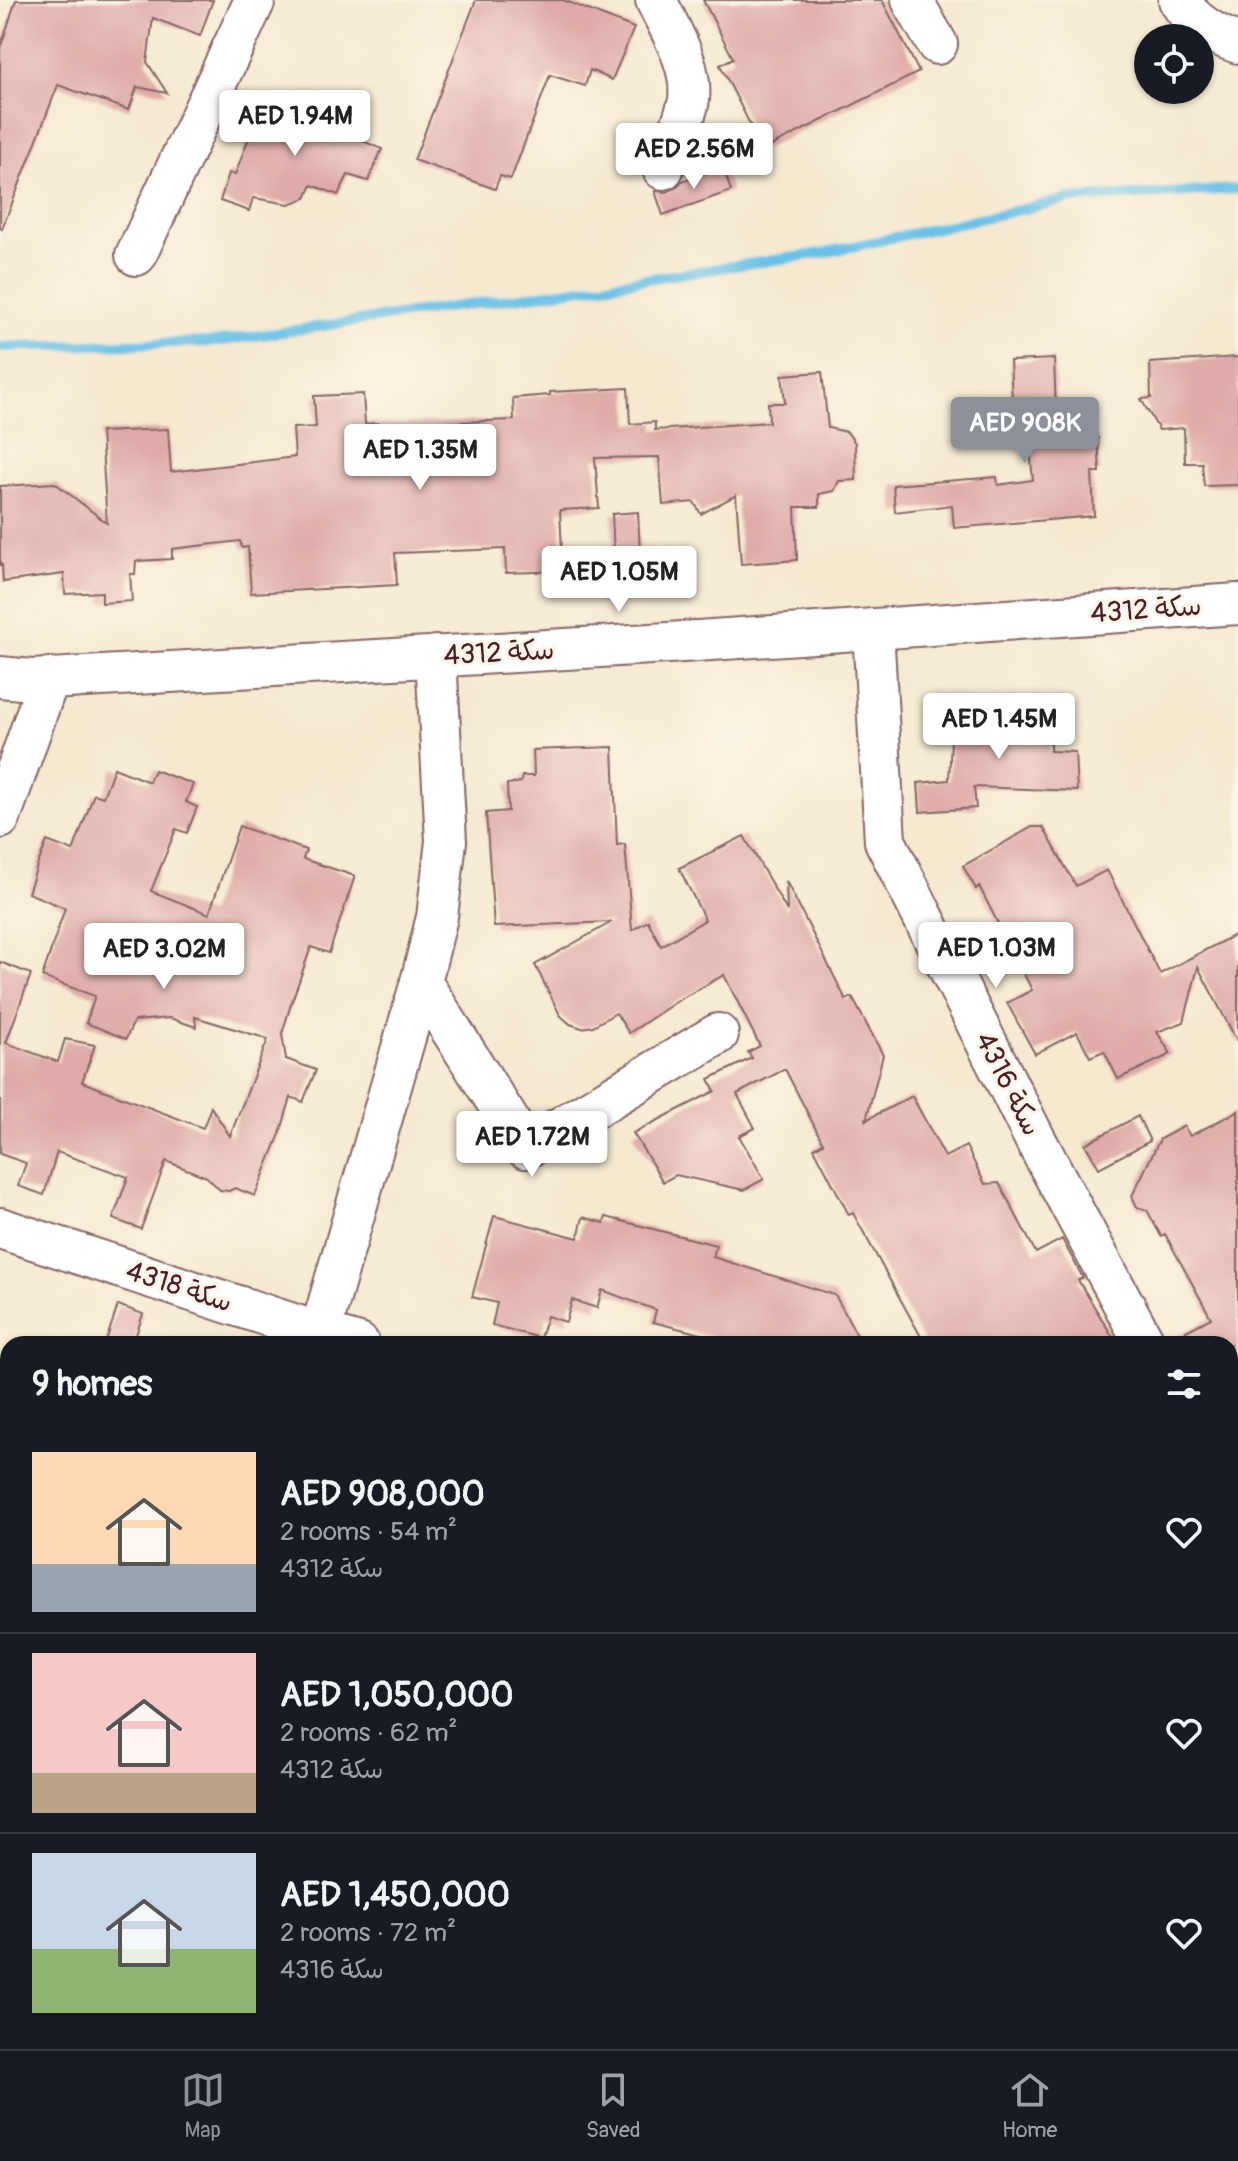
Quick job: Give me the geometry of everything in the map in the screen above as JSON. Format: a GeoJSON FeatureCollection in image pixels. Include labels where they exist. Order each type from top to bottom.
{"type":"FeatureCollection","features":[{"type":"Feature","properties":{"kind":"street"},"geometry":{"type":"LineString","coordinates":[[136,255],[255,0]]}},
{"type":"Feature","properties":{"kind":"street"},"geometry":{"type":"LineString","coordinates":[[656,0],[682,56],[689,101],[663,169]]}},
{"type":"Feature","properties":{"kind":"street"},"geometry":{"type":"LineString","coordinates":[[912,0],[937,44]]}},
{"type":"Feature","properties":{"kind":"street"},"geometry":{"type":"LineString","coordinates":[[1179,0],[1198,22],[1221,37],[1238,43]]}},
{"type":"Feature","properties":{"kind":"street","name":"سكة 4312"},"geometry":{"type":"LineString","coordinates":[[0,677],[33,680],[1238,604]]}},
{"type":"Feature","properties":{"kind":"street","name":"سكة 4316"},"geometry":{"type":"LineString","coordinates":[[873,629],[885,841],[1035,1139],[1141,1336]]}},
{"type":"Feature","properties":{"kind":"street"},"geometry":{"type":"LineString","coordinates":[[320,1333],[437,917],[446,841],[436,656]]}},
{"type":"Feature","properties":{"kind":"street"},"geometry":{"type":"LineString","coordinates":[[0,818],[49,678]]}},
{"type":"Feature","properties":{"kind":"street"},"geometry":{"type":"LineString","coordinates":[[421,982],[526,1148],[718,1034]]}},
{"type":"Feature","properties":{"kind":"street","name":"سكة 4318"},"geometry":{"type":"LineString","coordinates":[[0,1228],[331,1336]]}},
{"type":"Feature","properties":{"kind":"building"},"geometry":{"type":"Polygon","coordinates":[[[16,0],[213,0],[200,36],[153,18],[147,62],[167,93],[137,87],[129,110],[58,85],[2,229],[0,49],[16,0]]]}},
{"type":"Feature","properties":{"kind":"building"},"geometry":{"type":"Polygon","coordinates":[[[476,0],[563,0],[634,28],[612,80],[590,70],[585,86],[550,75],[511,179],[500,176],[495,189],[414,160],[476,0]]]}},
{"type":"Feature","properties":{"kind":"building"},"geometry":{"type":"Polygon","coordinates":[[[703,0],[882,0],[919,72],[763,150],[720,65],[733,58],[703,0]]]}},
{"type":"Feature","properties":{"kind":"building"},"geometry":{"type":"Polygon","coordinates":[[[264,97],[330,121],[329,127],[382,149],[368,181],[348,175],[338,195],[312,185],[306,198],[289,204],[253,198],[249,211],[220,201],[229,173],[235,175],[264,97]]]}},
{"type":"Feature","properties":{"kind":"building"},"geometry":{"type":"Polygon","coordinates":[[[723,167],[731,191],[663,215],[655,191],[667,192],[682,181],[723,167]]]}},
{"type":"Feature","properties":{"kind":"building"},"geometry":{"type":"Polygon","coordinates":[[[1238,357],[1238,485],[1204,486],[1202,463],[1185,463],[1184,428],[1159,430],[1141,399],[1151,398],[1150,363],[1238,357]]]}},
{"type":"Feature","properties":{"kind":"building"},"geometry":{"type":"Polygon","coordinates":[[[1054,359],[1056,411],[1088,410],[1089,440],[1098,438],[1100,472],[1092,472],[1094,516],[954,528],[952,505],[895,512],[893,485],[997,477],[998,485],[1033,480],[1025,401],[1012,401],[1010,361],[1054,359]]]}},
{"type":"Feature","properties":{"kind":"building"},"geometry":{"type":"Polygon","coordinates":[[[822,372],[828,428],[847,432],[855,443],[856,480],[839,481],[834,491],[819,494],[819,507],[795,507],[797,560],[741,564],[736,495],[701,514],[694,502],[663,505],[659,457],[595,458],[599,508],[560,510],[563,571],[506,573],[505,549],[395,553],[397,585],[251,593],[248,547],[242,548],[240,541],[172,549],[172,559],[136,561],[135,574],[130,574],[132,601],[102,603],[102,592],[65,594],[64,574],[3,582],[0,565],[0,486],[55,483],[107,523],[101,432],[168,429],[171,472],[295,457],[293,428],[316,427],[314,396],[363,394],[365,424],[378,425],[514,420],[513,398],[550,395],[550,392],[628,388],[630,424],[655,422],[655,430],[769,422],[768,403],[785,403],[782,375],[822,372]]]}},
{"type":"Feature","properties":{"kind":"building"},"geometry":{"type":"Polygon","coordinates":[[[638,512],[641,574],[615,575],[612,514],[638,512]]]}},
{"type":"Feature","properties":{"kind":"building"},"geometry":{"type":"Polygon","coordinates":[[[979,713],[1050,714],[1050,751],[1075,752],[1077,791],[974,787],[976,808],[920,812],[918,783],[949,780],[952,721],[969,722],[979,713]]]}},
{"type":"Feature","properties":{"kind":"building"},"geometry":{"type":"Polygon","coordinates":[[[613,747],[617,845],[625,844],[632,930],[648,921],[661,946],[705,920],[679,868],[744,836],[787,911],[786,881],[846,1000],[852,997],[883,1055],[866,1120],[912,1096],[945,1157],[966,1146],[985,1184],[999,1183],[1036,1253],[1062,1239],[1083,1278],[1078,1280],[1112,1336],[921,1336],[853,1213],[849,1215],[814,1148],[823,1143],[785,1069],[737,1094],[755,1128],[739,1136],[764,1179],[744,1190],[676,1175],[663,1182],[633,1133],[715,1091],[709,1079],[752,1058],[748,1052],[760,1046],[724,975],[629,1033],[616,1013],[593,1026],[582,1028],[570,1024],[560,1015],[535,965],[612,922],[494,927],[486,813],[508,811],[507,784],[521,782],[522,776],[534,776],[533,750],[613,747]]]}},
{"type":"Feature","properties":{"kind":"building"},"geometry":{"type":"Polygon","coordinates":[[[114,768],[149,782],[154,770],[193,784],[186,802],[197,807],[187,833],[176,829],[151,891],[209,914],[239,826],[306,850],[303,859],[355,876],[329,953],[311,947],[291,1004],[282,1034],[286,1059],[316,1070],[303,1102],[291,1097],[255,1196],[235,1188],[220,1190],[207,1177],[166,1161],[141,1229],[113,1219],[128,1177],[57,1152],[44,1195],[18,1186],[26,1163],[0,1154],[0,962],[31,974],[6,1043],[58,1062],[65,1039],[95,1045],[82,1082],[203,1128],[211,1107],[230,1136],[268,1039],[195,1017],[196,1027],[170,1018],[134,1021],[126,1039],[86,1023],[95,996],[42,977],[65,908],[28,893],[37,866],[47,841],[73,851],[94,794],[103,797],[114,768]]]}},
{"type":"Feature","properties":{"kind":"building"},"geometry":{"type":"Polygon","coordinates":[[[1032,827],[1043,827],[1076,886],[1107,870],[1160,974],[1238,933],[1238,1043],[1198,967],[1184,1022],[1157,1032],[1171,1054],[1118,1079],[1104,1051],[1090,1057],[1077,1032],[1035,1054],[1007,1003],[1032,990],[979,886],[976,889],[963,866],[1032,827]]]}},
{"type":"Feature","properties":{"kind":"building"},"geometry":{"type":"Polygon","coordinates":[[[1238,1111],[1238,1336],[1177,1336],[1211,1318],[1165,1234],[1161,1236],[1147,1210],[1137,1207],[1132,1196],[1160,1139],[1184,1126],[1190,1136],[1238,1111]]]}},
{"type":"Feature","properties":{"kind":"building"},"geometry":{"type":"Polygon","coordinates":[[[1138,1116],[1150,1141],[1099,1168],[1085,1144],[1138,1116]]]}},
{"type":"Feature","properties":{"kind":"building"},"geometry":{"type":"Polygon","coordinates":[[[494,1216],[578,1238],[583,1217],[604,1223],[606,1217],[716,1245],[713,1257],[835,1295],[858,1336],[709,1336],[653,1322],[656,1310],[602,1290],[597,1308],[572,1300],[566,1322],[547,1316],[541,1336],[533,1336],[492,1325],[497,1303],[472,1297],[494,1216]]]}},
{"type":"Feature","properties":{"kind":"building"},"geometry":{"type":"Polygon","coordinates":[[[118,1305],[143,1314],[136,1336],[108,1336],[118,1305]]]}},
{"type":"Feature","properties":{"kind":"waterway"},"geometry":{"type":"LineString","coordinates":[[0,347],[214,342],[823,253],[1069,199],[1238,189]]}}]}
